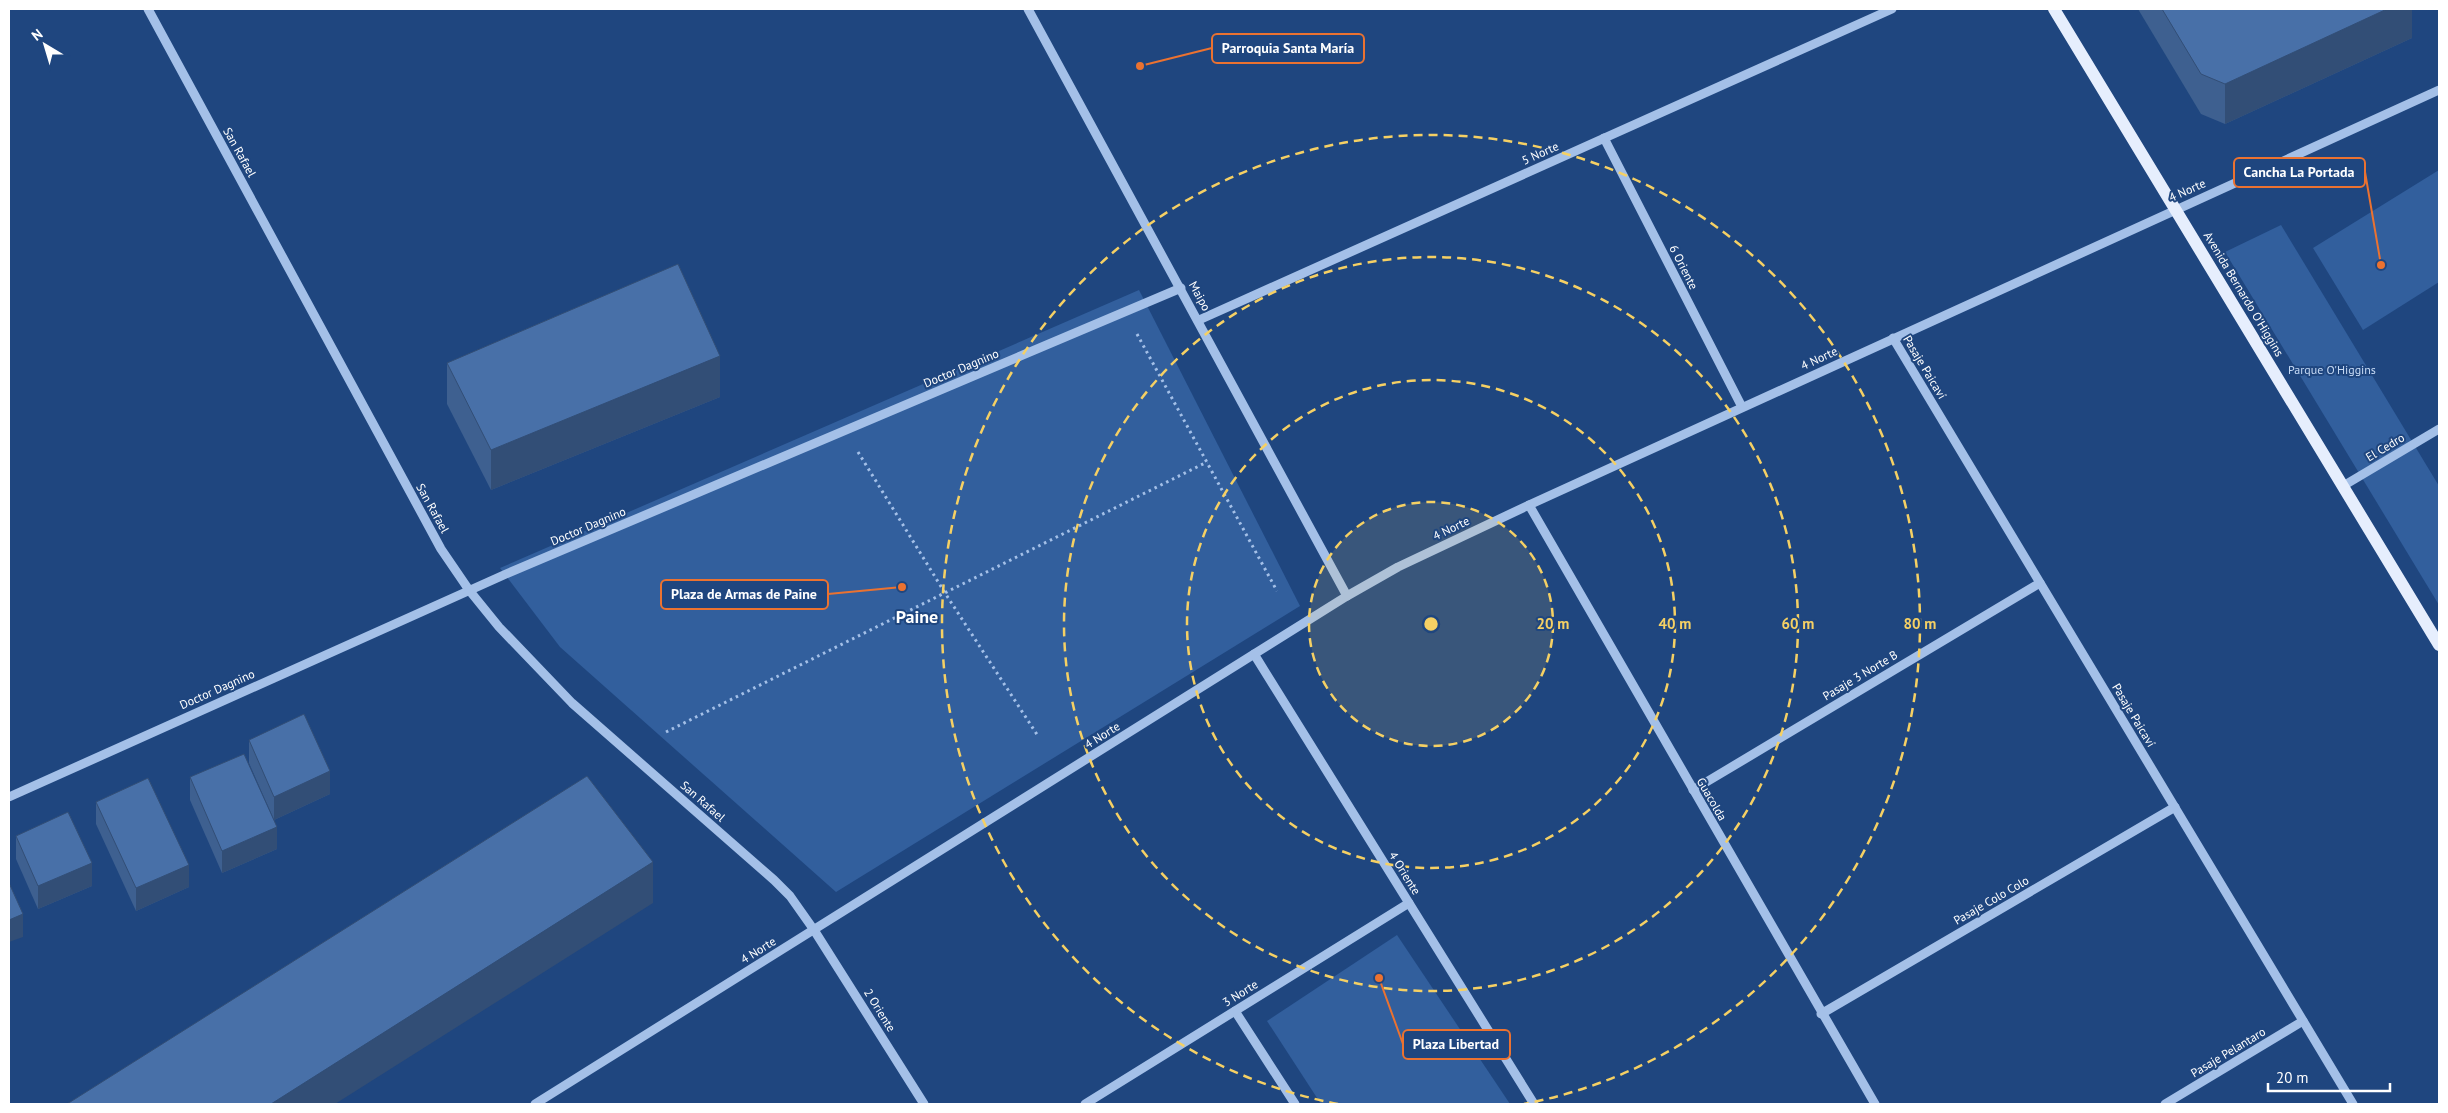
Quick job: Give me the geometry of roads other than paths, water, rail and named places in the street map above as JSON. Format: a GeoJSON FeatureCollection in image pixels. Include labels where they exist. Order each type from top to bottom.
{"type":"FeatureCollection","features":[{"type":"Feature","properties":{"kind":"main road","name":"Avenida Bernardo O'Higgins"},"geometry":{"type":"LineString","coordinates":[[2054,9],[2177,209],[2439,645]]}},
{"type":"Feature","properties":{"kind":"street","name":"San Rafael"},"geometry":{"type":"LineString","coordinates":[[148,9],[442,550],[469,590],[498,627],[572,703],[774,880],[790,896],[814,930]]}},
{"type":"Feature","properties":{"kind":"street","name":"Maipo"},"geometry":{"type":"LineString","coordinates":[[1028,9],[1199,320],[1347,596]]}},
{"type":"Feature","properties":{"kind":"street","name":"5 Norte"},"geometry":{"type":"LineString","coordinates":[[1199,320],[1892,9]]}},
{"type":"Feature","properties":{"kind":"street","name":"4 Norte"},"geometry":{"type":"LineString","coordinates":[[535,1104],[1347,596],[1398,568],[1529,505],[1742,407],[2439,90]]}},
{"type":"Feature","properties":{"kind":"street","name":"6 Oriente"},"geometry":{"type":"LineString","coordinates":[[1604,138],[1742,407]]}},
{"type":"Feature","properties":{"kind":"street","name":"Doctor Dagnino"},"geometry":{"type":"LineString","coordinates":[[9,797],[469,590],[1181,288]]}},
{"type":"Feature","properties":{"kind":"street","name":"Pasaje Paicaví"},"geometry":{"type":"LineString","coordinates":[[1893,338],[2353,1104]]}},
{"type":"Feature","properties":{"kind":"street","name":"El Cedro"},"geometry":{"type":"LineString","coordinates":[[2343,486],[2439,429]]}},
{"type":"Feature","properties":{"kind":"street","name":"Guacolda"},"geometry":{"type":"LineString","coordinates":[[1529,505],[1821,1014],[1875,1104]]}},
{"type":"Feature","properties":{"kind":"street","name":"Pasaje 3 Norte B"},"geometry":{"type":"LineString","coordinates":[[1692,790],[2040,583]]}},
{"type":"Feature","properties":{"kind":"street","name":"4 Oriente"},"geometry":{"type":"LineString","coordinates":[[1254,654],[1534,1104]]}},
{"type":"Feature","properties":{"kind":"street","name":"Pasaje Colo Colo"},"geometry":{"type":"LineString","coordinates":[[1821,1014],[2175,807]]}},
{"type":"Feature","properties":{"kind":"street","name":"3 Norte"},"geometry":{"type":"LineString","coordinates":[[1085,1104],[1409,903]]}},
{"type":"Feature","properties":{"kind":"street","name":"2 Oriente"},"geometry":{"type":"LineString","coordinates":[[814,930],[924,1104]]}},
{"type":"Feature","properties":{"kind":"street"},"geometry":{"type":"LineString","coordinates":[[1235,1011],[1295,1104]]}},
{"type":"Feature","properties":{"kind":"street","name":"Pasaje Pelantaro"},"geometry":{"type":"LineString","coordinates":[[2165,1104],[2303,1021]]}},
{"type":"Feature","properties":{"kind":"place","name":"Parroquia Santa María"},"geometry":{"type":"Point","coordinates":[1140,66]}},
{"type":"Feature","properties":{"kind":"place","name":"Cancha La Portada"},"geometry":{"type":"Point","coordinates":[2381,265]}},
{"type":"Feature","properties":{"kind":"place","name":"Plaza de Armas de Paine"},"geometry":{"type":"Point","coordinates":[902,587]}},
{"type":"Feature","properties":{"kind":"place","name":"Plaza Libertad"},"geometry":{"type":"Point","coordinates":[1379,978]}},
{"type":"Feature","properties":{"kind":"district","name":"Paine"},"geometry":{"type":"Point","coordinates":[917,616]}},
{"type":"Feature","properties":{"kind":"park label","name":"Parque O'Higgins"},"geometry":{"type":"Point","coordinates":[2332,369]}}]}
